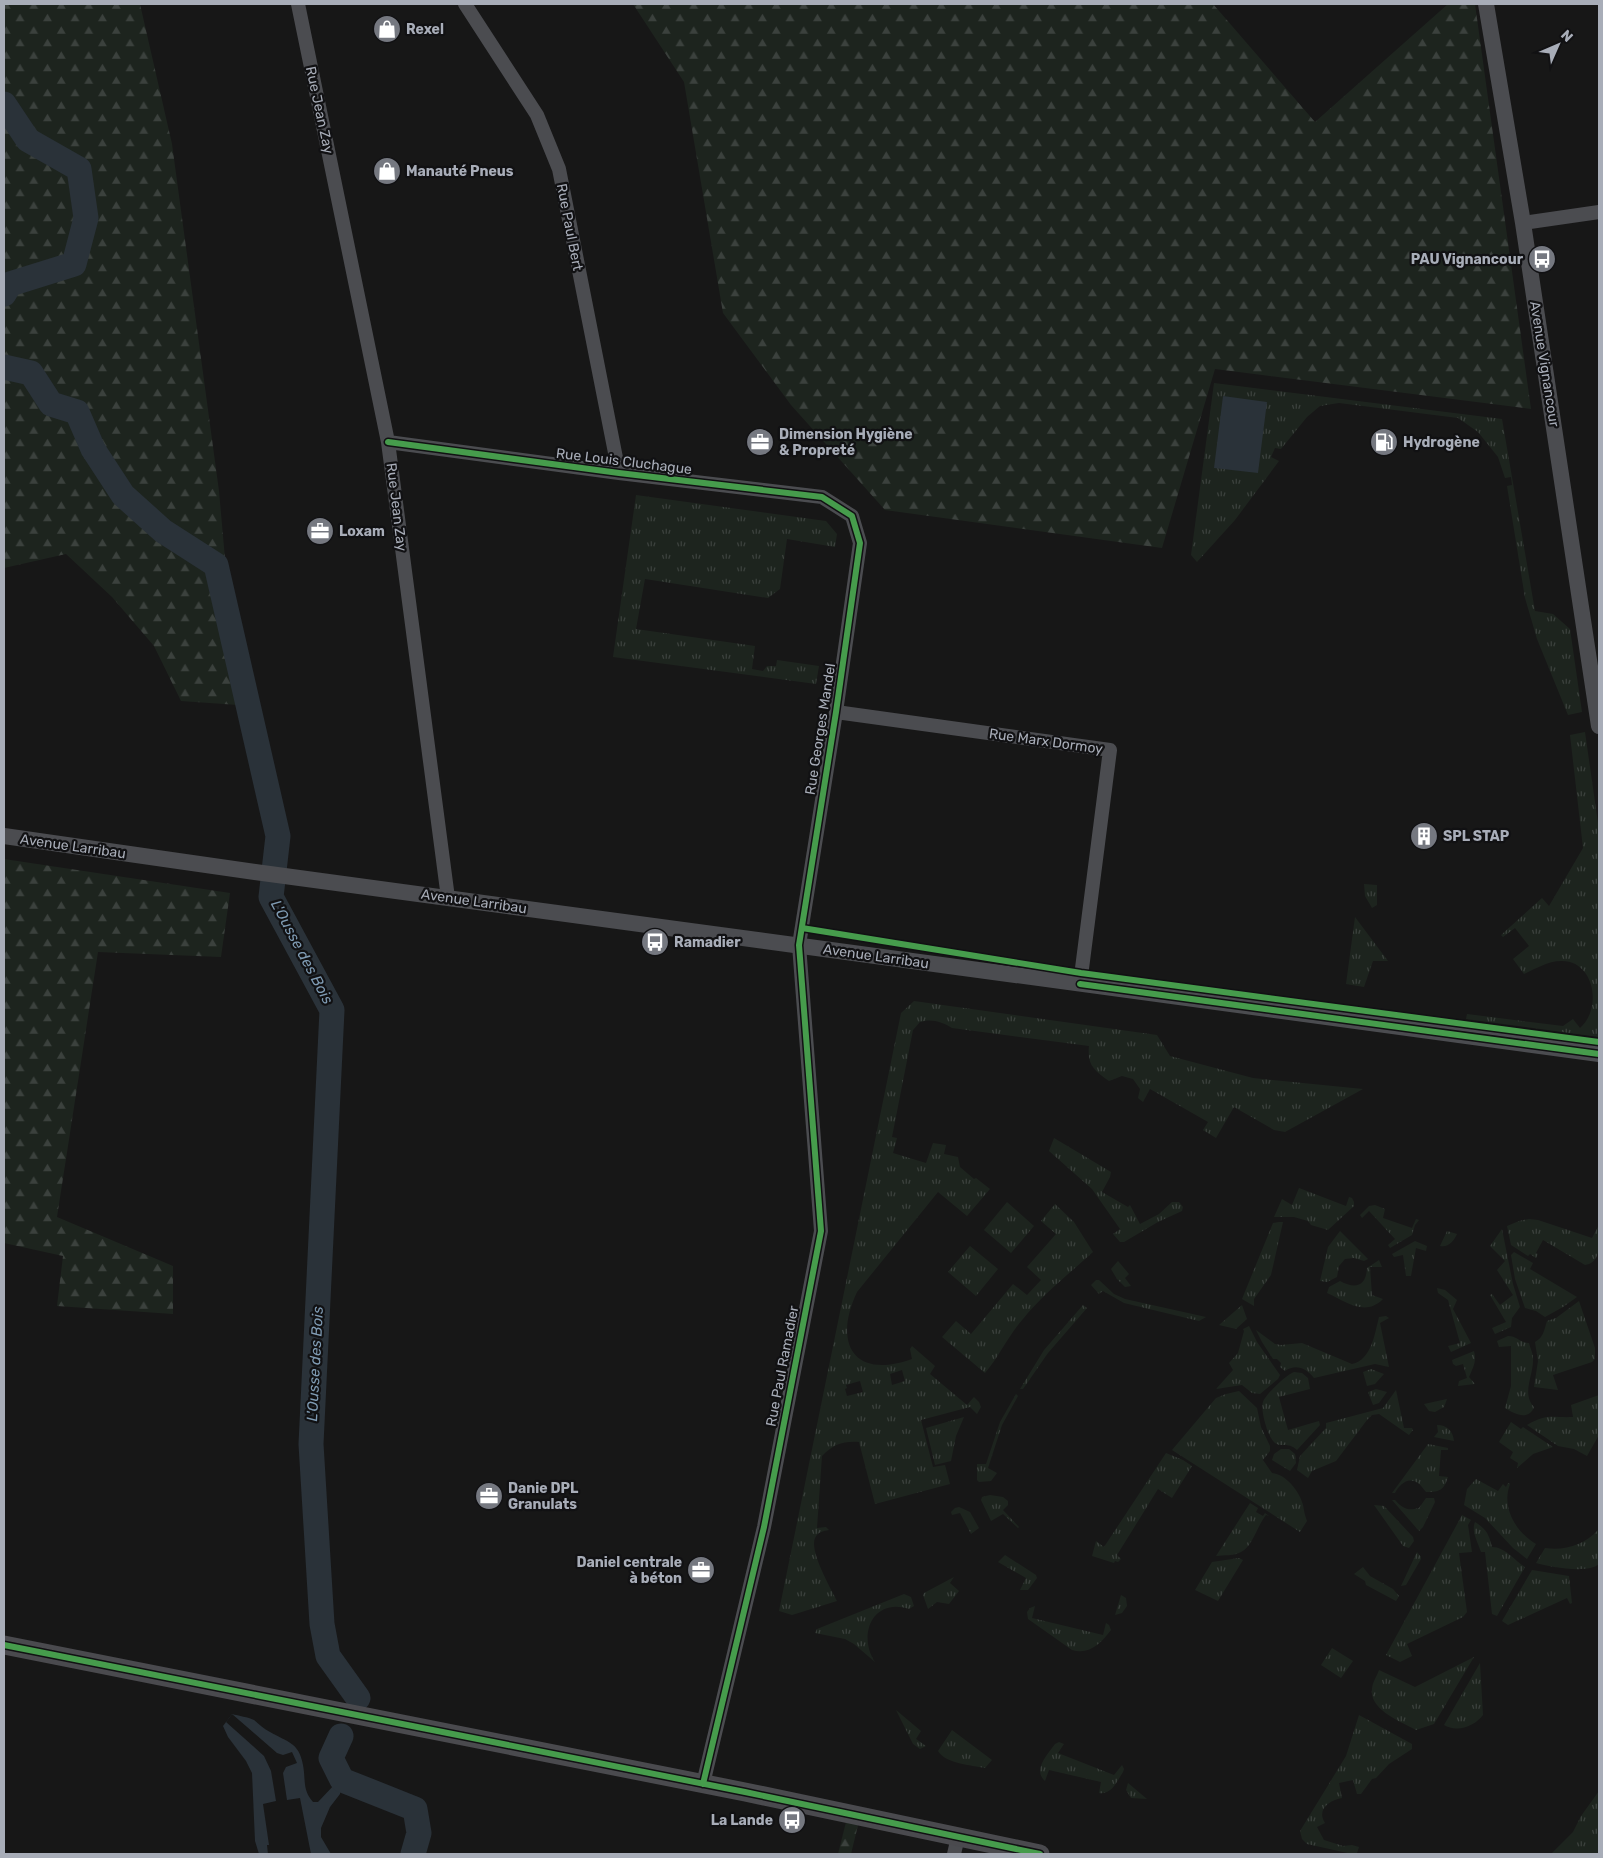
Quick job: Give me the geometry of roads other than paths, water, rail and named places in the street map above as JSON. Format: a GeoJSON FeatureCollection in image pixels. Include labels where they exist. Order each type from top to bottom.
{"type":"FeatureCollection","features":[{"type":"Feature","properties":{"kind":"main road"},"geometry":{"type":"LineString","coordinates":[[4,1645],[702,1784],[956,1846],[1040,1854]]}},
{"type":"Feature","properties":{"kind":"street","name":"Rue Jean Zay"},"geometry":{"type":"LineString","coordinates":[[298,4],[388,442],[448,898]]}},
{"type":"Feature","properties":{"kind":"street","name":"Rue Paul Bert"},"geometry":{"type":"LineString","coordinates":[[464,4],[537,115],[558,168],[619,473]]}},
{"type":"Feature","properties":{"kind":"street","name":"Avenue Vignancour"},"geometry":{"type":"LineString","coordinates":[[1486,4],[1523,223],[1599,726]]}},
{"type":"Feature","properties":{"kind":"street"},"geometry":{"type":"LineString","coordinates":[[1523,223],[1599,212]]}},
{"type":"Feature","properties":{"kind":"street","name":"Rue Louis Cluchague"},"geometry":{"type":"LineString","coordinates":[[388,442],[619,473],[822,497],[852,516]]}},
{"type":"Feature","properties":{"kind":"street","name":"Rue Georges Mandel"},"geometry":{"type":"LineString","coordinates":[[799,946],[860,544],[852,516]]}},
{"type":"Feature","properties":{"kind":"street","name":"Rue Marx Dormoy"},"geometry":{"type":"LineString","coordinates":[[836,712],[1110,750],[1080,984]]}},
{"type":"Feature","properties":{"kind":"street","name":"Avenue Larribau"},"geometry":{"type":"LineString","coordinates":[[4,836],[255,872],[1599,1054]]}},
{"type":"Feature","properties":{"kind":"street","name":"Rue Paul Ramadier"},"geometry":{"type":"LineString","coordinates":[[702,1784],[764,1527],[821,1230],[799,946]]}},
{"type":"Feature","properties":{"kind":"waterway","name":"L'Ousse des Bois"},"geometry":{"type":"LineString","coordinates":[[4,104],[28,140],[79,169],[86,218],[74,264],[10,284],[4,294]]}},
{"type":"Feature","properties":{"kind":"waterway","name":"L'Ousse des Bois"},"geometry":{"type":"LineString","coordinates":[[4,367],[31,373],[51,404],[77,412],[93,449],[123,495],[163,531],[216,565],[278,836],[271,897],[332,1010],[311,1444],[322,1624],[328,1656],[358,1698]]}},
{"type":"Feature","properties":{"kind":"waterway","name":"L'Ousse des Bois"},"geometry":{"type":"LineString","coordinates":[[341,1736],[331,1758],[342,1780],[415,1809],[419,1833],[413,1854]]}},
{"type":"Feature","properties":{"kind":"place","name":"Rexel"},"geometry":{"type":"Point","coordinates":[387,29]}},
{"type":"Feature","properties":{"kind":"place","name":"Manauté Pneus"},"geometry":{"type":"Point","coordinates":[387,171]}},
{"type":"Feature","properties":{"kind":"place","name":"PAU Vignancour"},"geometry":{"type":"Point","coordinates":[1542,259]}},
{"type":"Feature","properties":{"kind":"place","name":"Dimension Hygiène & Propreté"},"geometry":{"type":"Point","coordinates":[760,442]}},
{"type":"Feature","properties":{"kind":"place","name":"Hydrogène"},"geometry":{"type":"Point","coordinates":[1384,442]}},
{"type":"Feature","properties":{"kind":"place","name":"Loxam"},"geometry":{"type":"Point","coordinates":[320,531]}},
{"type":"Feature","properties":{"kind":"place","name":"SPL STAP"},"geometry":{"type":"Point","coordinates":[1424,836]}},
{"type":"Feature","properties":{"kind":"place","name":"Ramadier"},"geometry":{"type":"Point","coordinates":[655,942]}},
{"type":"Feature","properties":{"kind":"place","name":"Danie DPL Granulats"},"geometry":{"type":"Point","coordinates":[489,1496]}},
{"type":"Feature","properties":{"kind":"place","name":"Daniel centrale à béton"},"geometry":{"type":"Point","coordinates":[701,1570]}},
{"type":"Feature","properties":{"kind":"place","name":"La Lande"},"geometry":{"type":"Point","coordinates":[792,1820]}}]}
